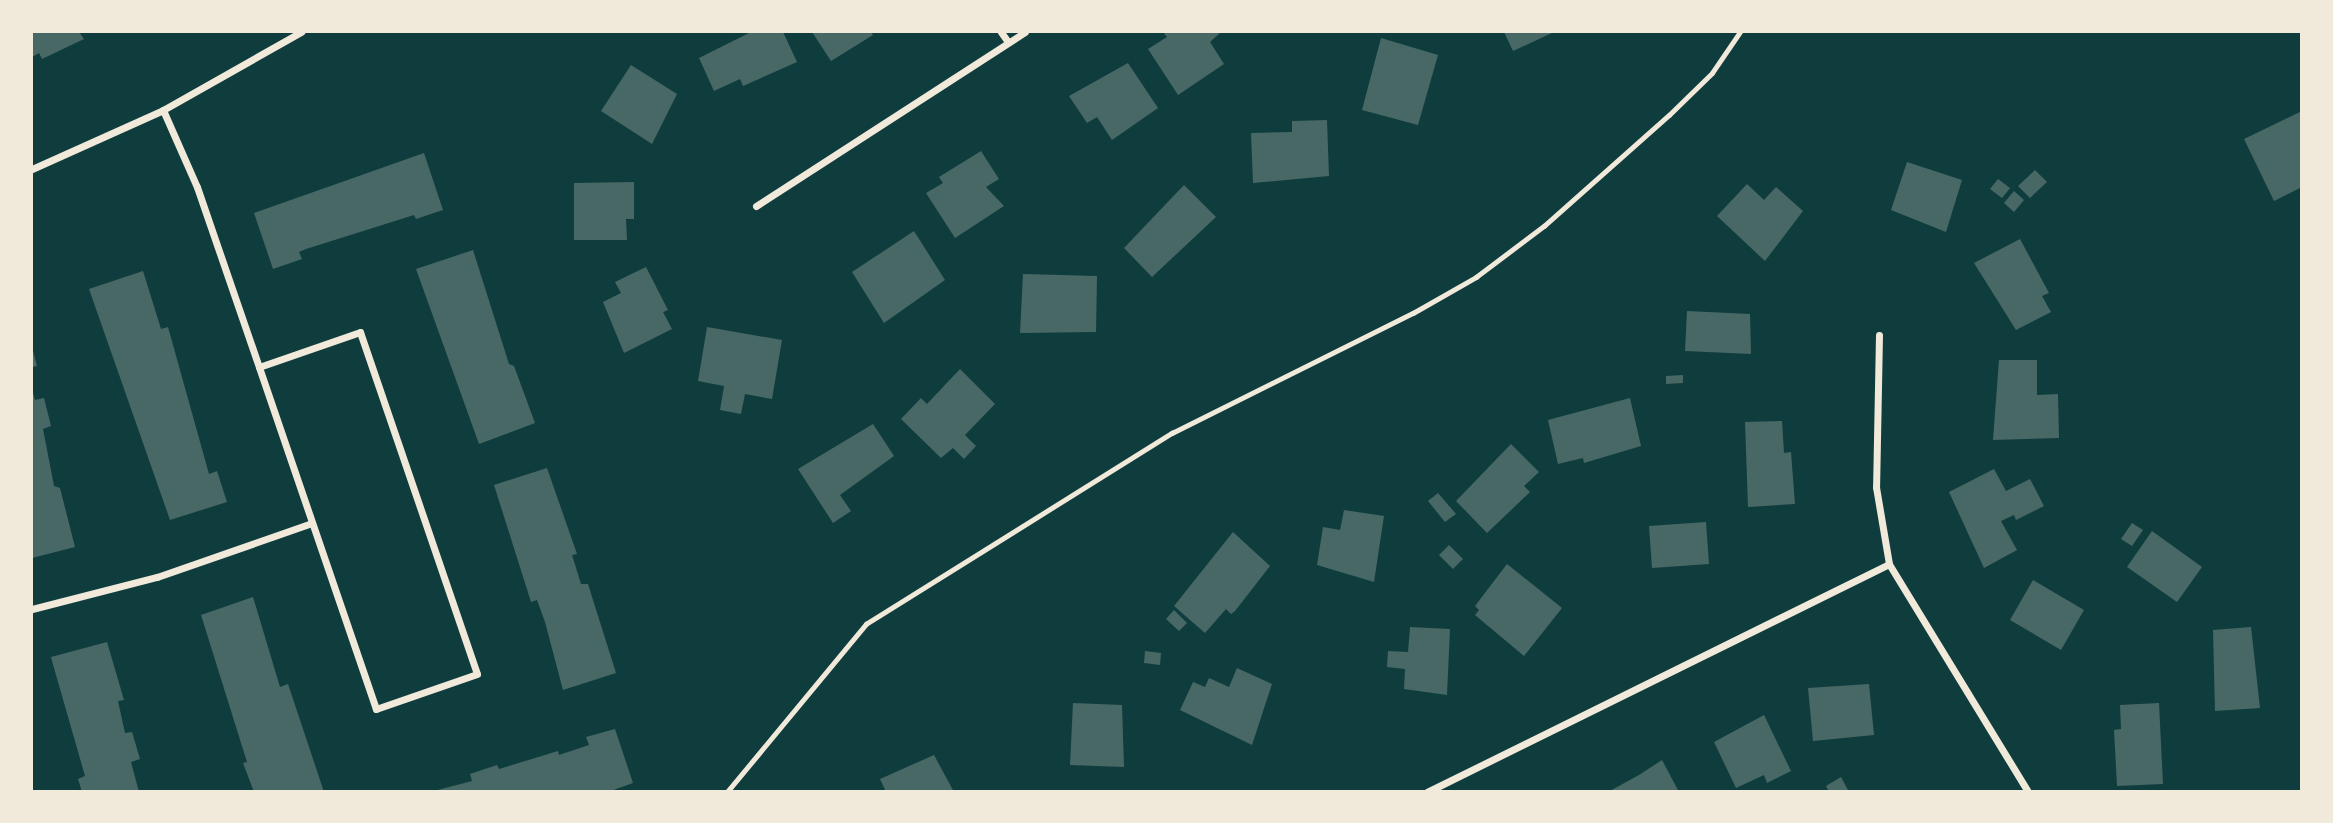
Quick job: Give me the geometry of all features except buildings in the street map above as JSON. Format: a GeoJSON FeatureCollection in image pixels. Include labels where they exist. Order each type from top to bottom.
{"type":"FeatureCollection","features":[{"type":"Feature","properties":{"kind":"street"},"geometry":{"type":"LineString","coordinates":[[32,169],[163,110],[301,32]]}},
{"type":"Feature","properties":{"kind":"street"},"geometry":{"type":"LineString","coordinates":[[1001,32],[1008,43]]}},
{"type":"Feature","properties":{"kind":"street"},"geometry":{"type":"LineString","coordinates":[[756,205],[1025,32]]}},
{"type":"Feature","properties":{"kind":"street"},"geometry":{"type":"LineString","coordinates":[[163,110],[197,187],[376,709],[477,674],[360,332],[259,367]]}},
{"type":"Feature","properties":{"kind":"street"},"geometry":{"type":"LineString","coordinates":[[1879,335],[1876,487],[1889,565],[2028,792]]}},
{"type":"Feature","properties":{"kind":"street"},"geometry":{"type":"LineString","coordinates":[[32,609],[157,577],[312,523]]}},
{"type":"Feature","properties":{"kind":"street"},"geometry":{"type":"LineString","coordinates":[[1427,792],[1889,565]]}},
{"type":"Feature","properties":{"kind":"path"},"geometry":{"type":"LineString","coordinates":[[727,792],[866,624],[1172,433],[1413,313],[1476,277],[1544,226],[1669,115],[1712,73],[1740,32]]}}]}
